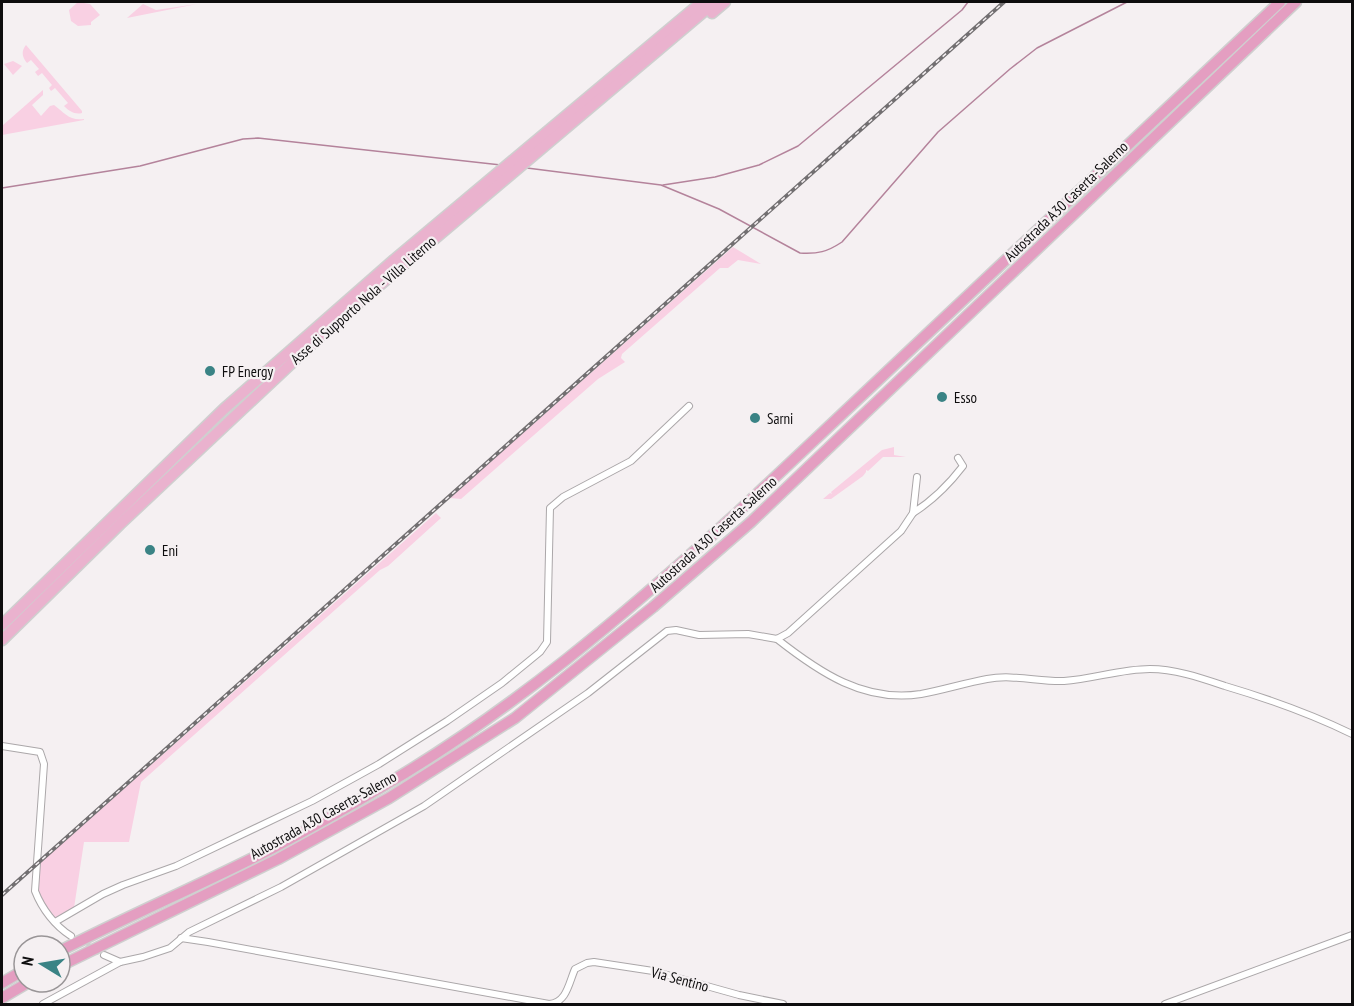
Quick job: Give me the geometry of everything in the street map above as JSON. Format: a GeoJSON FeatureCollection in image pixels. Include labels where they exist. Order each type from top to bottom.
{"type":"FeatureCollection","features":[{"type":"Feature","properties":{"kind":"highway","name":"Asse di Supporto Nola - Villa Literno"},"geometry":{"type":"LineString","coordinates":[[2,640],[152,494],[330,327],[540,137],[702,2]]}},
{"type":"Feature","properties":{"kind":"highway","name":"Asse di Supporto Nola - Villa Literno"},"geometry":{"type":"LineString","coordinates":[[2,625],[224,409],[377,274],[552,138],[715,2]]}},
{"type":"Feature","properties":{"kind":"highway"},"geometry":{"type":"LineString","coordinates":[[627,75],[690,31],[725,2]]}},
{"type":"Feature","properties":{"kind":"highway","name":"Autostrada A30 Caserta-Salerno"},"geometry":{"type":"LineString","coordinates":[[72,945],[273,848],[381,788],[491,718],[603,631],[672,573],[739,511],[1280,2]]}},
{"type":"Feature","properties":{"kind":"highway","name":"Autostrada A30 Caserta-Salerno"},"geometry":{"type":"LineString","coordinates":[[72,960],[278,859],[390,798],[515,718],[653,608],[751,522],[1296,2]]}},
{"type":"Feature","properties":{"kind":"street"},"geometry":{"type":"LineString","coordinates":[[55,922],[113,889],[176,866],[312,801],[379,764],[502,683],[540,652],[547,642],[550,508],[563,497],[631,461],[689,406]]}},
{"type":"Feature","properties":{"kind":"street"},"geometry":{"type":"LineString","coordinates":[[777,639],[802,622],[902,531],[913,513],[955,477],[963,466],[958,458]]}},
{"type":"Feature","properties":{"kind":"street"},"geometry":{"type":"LineString","coordinates":[[913,513],[917,477]]}},
{"type":"Feature","properties":{"kind":"street"},"geometry":{"type":"LineString","coordinates":[[43,1005],[120,962],[170,948],[206,923],[281,887],[424,806],[588,693],[667,631],[676,630],[699,635],[740,634],[777,639],[812,665],[844,684],[883,694],[919,694],[1003,677],[1062,681],[1114,672],[1152,669],[1197,677],[1250,693],[1296,709],[1353,734]]}},
{"type":"Feature","properties":{"kind":"street"},"geometry":{"type":"LineString","coordinates":[[2,746],[40,752],[44,764],[35,891],[39,904],[69,934]]}},
{"type":"Feature","properties":{"kind":"street"},"geometry":{"type":"LineString","coordinates":[[1165,1005],[1353,935]]}},
{"type":"Feature","properties":{"kind":"street","name":"Via Sentino"},"geometry":{"type":"LineString","coordinates":[[181,939],[549,1004],[559,1002],[565,996],[577,967],[594,962],[678,977],[738,995],[783,1005]]}},
{"type":"Feature","properties":{"kind":"street"},"geometry":{"type":"LineString","coordinates":[[104,955],[120,962]]}},
{"type":"Feature","properties":{"kind":"shaded area"},"geometry":{"type":"Polygon","coordinates":[[[78,2],[90,4],[100,15],[91,22],[91,25],[78,26],[71,21],[69,10],[78,2]]]}},
{"type":"Feature","properties":{"kind":"shaded area"},"geometry":{"type":"Polygon","coordinates":[[[143,4],[156,10],[197,4],[127,18],[143,4]]]}},
{"type":"Feature","properties":{"kind":"shaded area"},"geometry":{"type":"Polygon","coordinates":[[[26,45],[82,113],[75,113],[66,108],[64,106],[68,103],[55,88],[51,91],[49,88],[52,85],[42,73],[38,76],[35,72],[39,69],[31,60],[27,63],[23,54],[26,45]]]}},
{"type":"Feature","properties":{"kind":"shaded area"},"geometry":{"type":"Polygon","coordinates":[[[13,61],[22,66],[13,75],[4,64],[13,61]]]}},
{"type":"Feature","properties":{"kind":"shaded area"},"geometry":{"type":"Polygon","coordinates":[[[43,90],[43,95],[32,105],[41,116],[50,106],[54,105],[71,118],[84,120],[2,135],[2,126],[43,90]]]}},
{"type":"Feature","properties":{"kind":"shaded area"},"geometry":{"type":"Polygon","coordinates":[[[733,247],[761,264],[738,260],[728,268],[720,268],[622,354],[621,358],[625,362],[598,379],[461,499],[450,498],[733,247]]]}},
{"type":"Feature","properties":{"kind":"shaded area"},"geometry":{"type":"Polygon","coordinates":[[[894,447],[894,455],[906,457],[883,457],[868,471],[866,470],[863,476],[831,499],[823,499],[830,493],[832,494],[831,492],[882,450],[894,447]]]}},
{"type":"Feature","properties":{"kind":"shaded area"},"geometry":{"type":"Polygon","coordinates":[[[436,513],[441,518],[141,782],[129,842],[84,842],[74,908],[56,918],[49,914],[36,891],[39,864],[436,513]]]}},
{"type":"Feature","properties":{"kind":"waterway"},"geometry":{"type":"LineString","coordinates":[[663,185],[715,177],[759,165],[798,146],[962,10],[968,2]]}},
{"type":"Feature","properties":{"kind":"waterway"},"geometry":{"type":"LineString","coordinates":[[527,168],[661,185],[719,209],[800,253],[822,252],[842,242],[938,132],[1010,69],[1037,48],[1127,2]]}},
{"type":"Feature","properties":{"kind":"waterway"},"geometry":{"type":"LineString","coordinates":[[2,188],[140,166],[243,139],[258,138],[501,165]]}},
{"type":"Feature","properties":{"kind":"tunnel"},"geometry":{"type":"LineString","coordinates":[[79,940],[104,955]]}},
{"type":"Feature","properties":{"kind":"railway"},"geometry":{"type":"LineString","coordinates":[[2,895],[1004,2]]}},
{"type":"Feature","properties":{"kind":"place","name":"FP Energy"},"geometry":{"type":"Point","coordinates":[210,371]}},
{"type":"Feature","properties":{"kind":"place","name":"Esso"},"geometry":{"type":"Point","coordinates":[942,397]}},
{"type":"Feature","properties":{"kind":"place","name":"Sarni"},"geometry":{"type":"Point","coordinates":[755,418]}},
{"type":"Feature","properties":{"kind":"place","name":"Eni"},"geometry":{"type":"Point","coordinates":[150,550]}}]}
